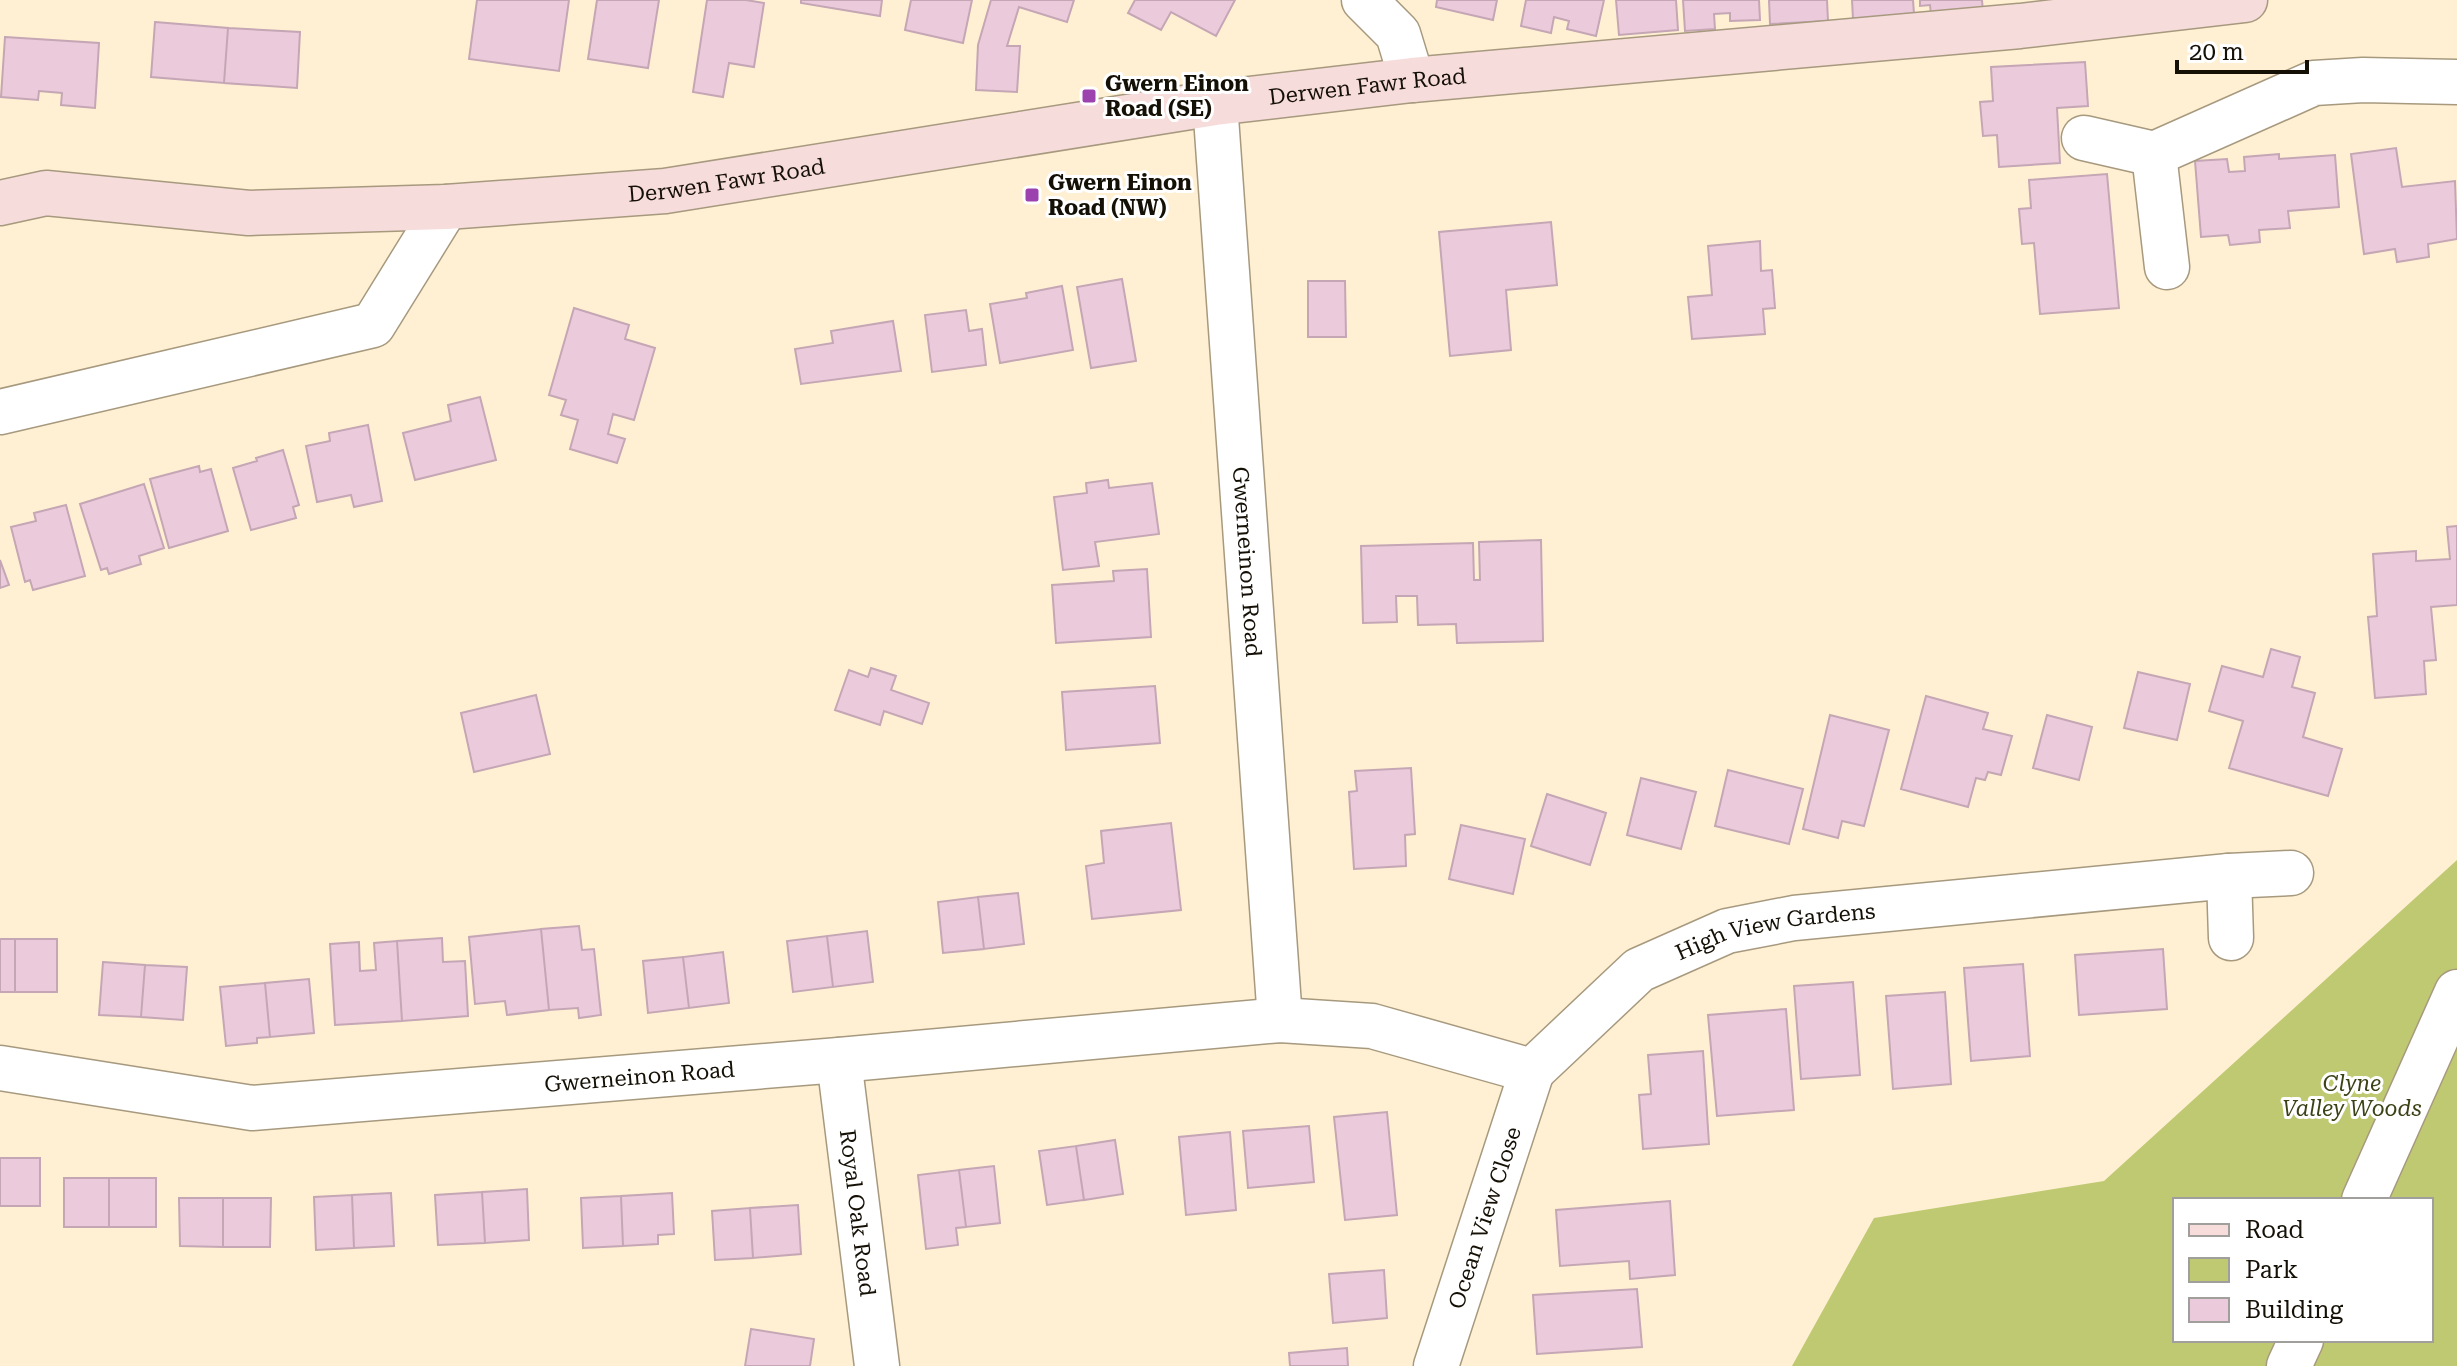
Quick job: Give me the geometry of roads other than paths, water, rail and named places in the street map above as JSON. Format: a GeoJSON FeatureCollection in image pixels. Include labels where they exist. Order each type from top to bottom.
{"type":"FeatureCollection","features":[{"type":"Feature","properties":{"kind":"main road","name":"Derwen Fawr Road"},"geometry":{"type":"LineString","coordinates":[[0,203],[46,193],[249,213],[446,207],[665,191],[1215,103],[2019,13],[2245,0]]}},
{"type":"Feature","properties":{"kind":"street"},"geometry":{"type":"LineString","coordinates":[[1364,0],[1398,34],[1412,80]]}},
{"type":"Feature","properties":{"kind":"street"},"geometry":{"type":"LineString","coordinates":[[2084,138],[2154,154],[2314,83],[2363,80],[2457,82]]}},
{"type":"Feature","properties":{"kind":"street","name":"Gwerneinon Road"},"geometry":{"type":"LineString","coordinates":[[1215,103],[1280,1020]]}},
{"type":"Feature","properties":{"kind":"street"},"geometry":{"type":"LineString","coordinates":[[2154,154],[2167,267]]}},
{"type":"Feature","properties":{"kind":"street"},"geometry":{"type":"LineString","coordinates":[[0,412],[373,325],[446,207]]}},
{"type":"Feature","properties":{"kind":"street","name":"High View Gardens"},"geometry":{"type":"LineString","coordinates":[[1532,1071],[1639,970],[1727,931],[1794,918],[2229,876],[2291,873]]}},
{"type":"Feature","properties":{"kind":"street"},"geometry":{"type":"LineString","coordinates":[[2229,876],[2231,938]]}},
{"type":"Feature","properties":{"kind":"street"},"geometry":{"type":"LineString","coordinates":[[2365,1198],[2457,992]]}},
{"type":"Feature","properties":{"kind":"street","name":"Gwerneinon Road"},"geometry":{"type":"LineString","coordinates":[[0,1068],[252,1108],[1280,1020],[1372,1026],[1532,1071]]}},
{"type":"Feature","properties":{"kind":"street","name":"Royal Oak Road"},"geometry":{"type":"LineString","coordinates":[[839,1060],[877,1366]]}},
{"type":"Feature","properties":{"kind":"street","name":"Ocean View Close"},"geometry":{"type":"LineString","coordinates":[[1436,1366],[1532,1071]]}},
{"type":"Feature","properties":{"kind":"street"},"geometry":{"type":"LineString","coordinates":[[2289,1366],[2300,1342]]}},
{"type":"Feature","properties":{"kind":"place","name":"Gwern Einon Road (SE)"},"geometry":{"type":"Point","coordinates":[1089,96]}},
{"type":"Feature","properties":{"kind":"place","name":"Gwern Einon Road (NW)"},"geometry":{"type":"Point","coordinates":[1032,195]}},
{"type":"Feature","properties":{"kind":"park label","name":"Clyne Valley Woods"},"geometry":{"type":"Point","coordinates":[2352,1096]}}]}
